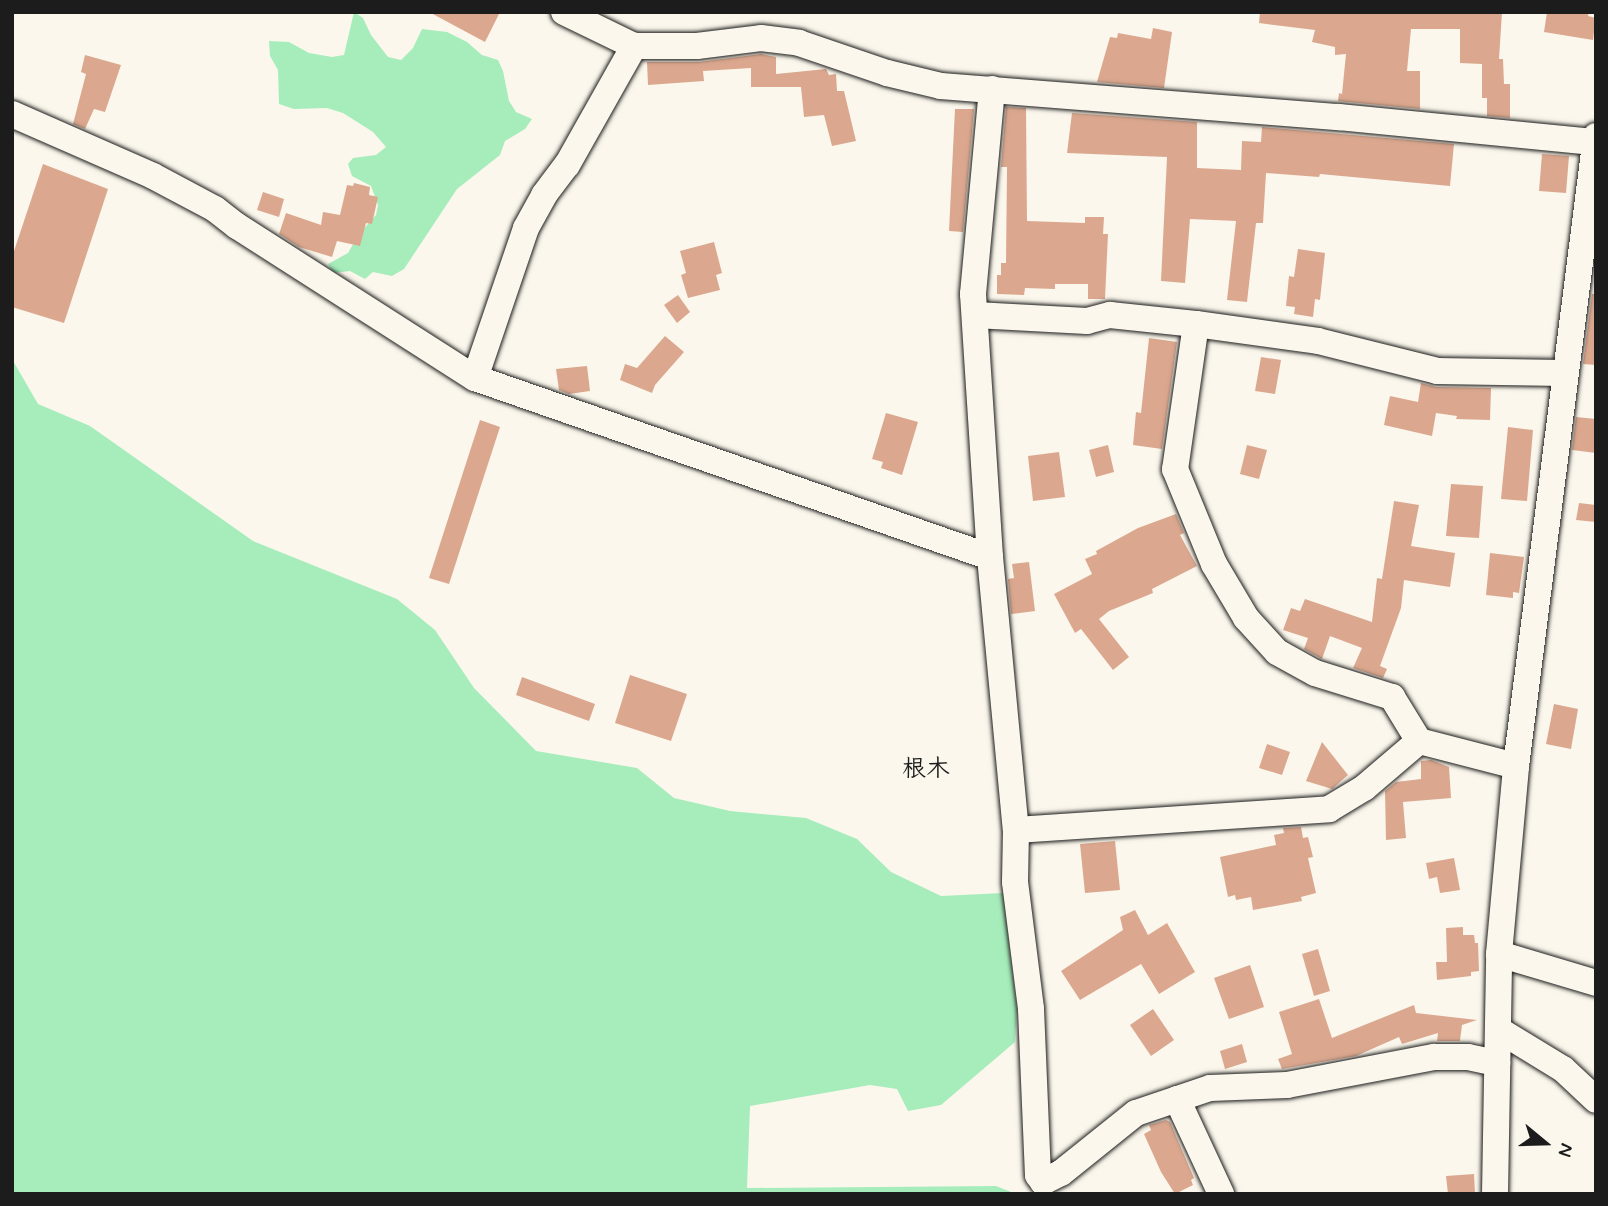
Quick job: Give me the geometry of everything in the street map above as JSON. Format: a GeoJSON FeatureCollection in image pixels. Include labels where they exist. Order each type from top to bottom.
{"type":"FeatureCollection","features":[{"type":"Feature","properties":{"kind":"street"},"geometry":{"type":"LineString","coordinates":[[564,12],[634,46],[696,46],[761,38],[799,43],[887,73],[941,86],[1595,140],[1516,765],[1499,954],[1495,1194]]}},
{"type":"Feature","properties":{"kind":"street"},"geometry":{"type":"LineString","coordinates":[[475,378],[526,228],[544,195],[567,165],[634,46]]}},
{"type":"Feature","properties":{"kind":"street"},"geometry":{"type":"LineString","coordinates":[[992,89],[973,294],[990,557],[1016,830],[1015,882],[1031,1010],[1038,1175],[1043,1182],[1061,1172],[1136,1113],[1210,1088],[1287,1085],[1434,1057],[1468,1056],[1497,1063]]}},
{"type":"Feature","properties":{"kind":"street"},"geometry":{"type":"LineString","coordinates":[[12,114],[153,176],[215,209],[237,226],[475,378],[990,557]]}},
{"type":"Feature","properties":{"kind":"street"},"geometry":{"type":"LineString","coordinates":[[975,315],[1087,321],[1110,316],[1196,324],[1318,341],[1437,371],[1564,373]]}},
{"type":"Feature","properties":{"kind":"street"},"geometry":{"type":"LineString","coordinates":[[1196,324],[1175,469],[1214,564],[1246,618],[1277,652],[1315,673],[1392,696],[1419,741],[1516,765]]}},
{"type":"Feature","properties":{"kind":"street"},"geometry":{"type":"LineString","coordinates":[[1016,830],[1329,809],[1364,788],[1419,741]]}},
{"type":"Feature","properties":{"kind":"street"},"geometry":{"type":"LineString","coordinates":[[1499,954],[1596,983]]}},
{"type":"Feature","properties":{"kind":"street"},"geometry":{"type":"LineString","coordinates":[[1499,1030],[1563,1069],[1596,1100]]}},
{"type":"Feature","properties":{"kind":"street"},"geometry":{"type":"LineString","coordinates":[[1177,1099],[1221,1194]]}},
{"type":"Feature","properties":{"kind":"green space"},"geometry":{"type":"Polygon","coordinates":[[[354,12],[363,18],[371,35],[388,57],[401,60],[413,48],[422,29],[447,32],[467,42],[482,55],[498,60],[509,101],[516,112],[532,119],[525,129],[505,141],[500,155],[457,189],[404,269],[392,276],[373,272],[365,279],[350,271],[333,273],[328,264],[348,253],[359,234],[376,215],[378,205],[371,186],[352,176],[348,164],[353,158],[376,155],[386,147],[373,132],[343,113],[327,108],[294,109],[279,104],[278,70],[270,56],[269,41],[289,42],[309,53],[332,57],[344,55],[354,12]]]}},
{"type":"Feature","properties":{"kind":"green space"},"geometry":{"type":"Polygon","coordinates":[[[12,359],[38,404],[90,426],[253,541],[397,599],[435,630],[474,688],[536,751],[637,768],[674,798],[730,811],[806,818],[857,839],[891,872],[941,896],[1003,893],[1017,1009],[1015,1042],[941,1105],[908,1111],[897,1089],[870,1085],[750,1106],[747,1188],[996,1186],[1016,1194],[12,1194],[12,359]]]}},
{"type":"Feature","properties":{"kind":"building"},"geometry":{"type":"Polygon","coordinates":[[[429,12],[500,12],[485,42],[429,12]]]}},
{"type":"Feature","properties":{"kind":"building"},"geometry":{"type":"Polygon","coordinates":[[[1260,12],[1502,12],[1499,59],[1503,59],[1504,84],[1510,84],[1510,118],[1487,116],[1487,98],[1482,98],[1482,64],[1460,63],[1460,29],[1411,29],[1407,71],[1420,71],[1420,109],[1338,101],[1339,93],[1342,94],[1346,54],[1335,55],[1335,47],[1312,42],[1315,30],[1259,23],[1260,12]]]}},
{"type":"Feature","properties":{"kind":"building"},"geometry":{"type":"Polygon","coordinates":[[[1547,12],[1589,12],[1588,16],[1596,18],[1593,40],[1544,32],[1547,12]]]}},
{"type":"Feature","properties":{"kind":"building"},"geometry":{"type":"Polygon","coordinates":[[[1153,28],[1172,32],[1164,88],[1097,82],[1110,37],[1117,38],[1118,33],[1151,39],[1153,28]]]}},
{"type":"Feature","properties":{"kind":"building"},"geometry":{"type":"Polygon","coordinates":[[[761,54],[776,57],[776,74],[826,69],[829,75],[836,74],[837,91],[844,91],[856,141],[832,146],[824,115],[804,117],[801,87],[751,87],[751,68],[703,71],[704,81],[648,85],[647,62],[699,62],[761,54]]]}},
{"type":"Feature","properties":{"kind":"building"},"geometry":{"type":"Polygon","coordinates":[[[85,55],[121,65],[105,112],[94,109],[85,129],[73,124],[86,74],[81,72],[85,55]]]}},
{"type":"Feature","properties":{"kind":"building"},"geometry":{"type":"Polygon","coordinates":[[[1006,107],[1026,108],[1027,221],[1085,223],[1085,217],[1104,217],[1103,234],[1108,234],[1105,299],[1088,299],[1088,284],[1055,284],[1055,289],[1025,288],[1024,295],[997,294],[997,275],[1001,275],[1001,263],[1006,263],[1007,167],[1001,167],[1006,107]]]}},
{"type":"Feature","properties":{"kind":"building"},"geometry":{"type":"Polygon","coordinates":[[[955,109],[974,109],[963,232],[949,231],[955,109]]]}},
{"type":"Feature","properties":{"kind":"building"},"geometry":{"type":"Polygon","coordinates":[[[1072,113],[1197,122],[1197,168],[1241,170],[1242,141],[1261,142],[1262,127],[1454,144],[1450,186],[1320,174],[1319,177],[1266,173],[1263,223],[1256,223],[1247,302],[1227,300],[1236,221],[1190,219],[1185,283],[1161,281],[1167,157],[1067,153],[1072,113]]]}},
{"type":"Feature","properties":{"kind":"building"},"geometry":{"type":"Polygon","coordinates":[[[1542,154],[1569,156],[1566,193],[1539,191],[1542,154]]]}},
{"type":"Feature","properties":{"kind":"building"},"geometry":{"type":"Polygon","coordinates":[[[43,164],[108,189],[64,323],[12,307],[12,257],[43,164]]]}},
{"type":"Feature","properties":{"kind":"building"},"geometry":{"type":"Polygon","coordinates":[[[354,183],[370,187],[369,195],[378,197],[372,224],[366,223],[360,246],[337,241],[332,257],[299,247],[279,234],[286,213],[321,225],[323,212],[340,215],[347,185],[353,186],[354,183]]]}},
{"type":"Feature","properties":{"kind":"building"},"geometry":{"type":"Polygon","coordinates":[[[263,192],[284,199],[279,217],[257,210],[263,192]]]}},
{"type":"Feature","properties":{"kind":"building"},"geometry":{"type":"Polygon","coordinates":[[[714,242],[722,273],[716,275],[720,290],[688,298],[681,275],[686,273],[680,251],[714,242]]]}},
{"type":"Feature","properties":{"kind":"building"},"geometry":{"type":"Polygon","coordinates":[[[1298,249],[1325,253],[1320,300],[1315,299],[1313,317],[1294,314],[1295,307],[1286,306],[1289,276],[1294,277],[1298,249]]]}},
{"type":"Feature","properties":{"kind":"building"},"geometry":{"type":"Polygon","coordinates":[[[1592,294],[1596,294],[1596,365],[1583,364],[1592,294]]]}},
{"type":"Feature","properties":{"kind":"building"},"geometry":{"type":"Polygon","coordinates":[[[678,295],[690,312],[677,323],[664,305],[678,295]]]}},
{"type":"Feature","properties":{"kind":"building"},"geometry":{"type":"Polygon","coordinates":[[[665,336],[684,352],[655,385],[652,393],[620,380],[625,364],[637,368],[665,336]]]}},
{"type":"Feature","properties":{"kind":"building"},"geometry":{"type":"Polygon","coordinates":[[[1149,338],[1177,342],[1162,449],[1133,445],[1136,412],[1141,413],[1149,338]]]}},
{"type":"Feature","properties":{"kind":"building"},"geometry":{"type":"Polygon","coordinates":[[[1261,357],[1281,360],[1275,394],[1255,391],[1261,357]]]}},
{"type":"Feature","properties":{"kind":"building"},"geometry":{"type":"Polygon","coordinates":[[[587,366],[590,391],[569,394],[559,390],[556,369],[587,366]]]}},
{"type":"Feature","properties":{"kind":"building"},"geometry":{"type":"Polygon","coordinates":[[[1421,383],[1436,387],[1491,388],[1490,420],[1456,419],[1457,416],[1436,413],[1432,436],[1384,425],[1390,396],[1418,402],[1421,383]]]}},
{"type":"Feature","properties":{"kind":"building"},"geometry":{"type":"Polygon","coordinates":[[[886,413],[918,422],[902,475],[881,468],[883,462],[872,459],[886,413]]]}},
{"type":"Feature","properties":{"kind":"building"},"geometry":{"type":"Polygon","coordinates":[[[1576,417],[1596,419],[1596,453],[1572,450],[1576,417]]]}},
{"type":"Feature","properties":{"kind":"building"},"geometry":{"type":"Polygon","coordinates":[[[480,420],[500,427],[449,584],[429,578],[480,420]]]}},
{"type":"Feature","properties":{"kind":"building"},"geometry":{"type":"Polygon","coordinates":[[[1508,427],[1533,430],[1527,501],[1501,499],[1508,427]]]}},
{"type":"Feature","properties":{"kind":"building"},"geometry":{"type":"Polygon","coordinates":[[[1108,445],[1114,472],[1096,477],[1089,450],[1108,445]]]}},
{"type":"Feature","properties":{"kind":"building"},"geometry":{"type":"Polygon","coordinates":[[[1247,445],[1267,450],[1259,479],[1240,474],[1247,445]]]}},
{"type":"Feature","properties":{"kind":"building"},"geometry":{"type":"Polygon","coordinates":[[[1059,452],[1065,497],[1033,501],[1028,456],[1059,452]]]}},
{"type":"Feature","properties":{"kind":"building"},"geometry":{"type":"Polygon","coordinates":[[[1451,484],[1483,486],[1479,538],[1446,536],[1451,484]]]}},
{"type":"Feature","properties":{"kind":"building"},"geometry":{"type":"Polygon","coordinates":[[[1394,501],[1419,505],[1411,546],[1455,553],[1450,587],[1404,580],[1401,608],[1380,666],[1387,669],[1383,678],[1353,668],[1362,648],[1330,636],[1322,659],[1304,649],[1308,638],[1283,630],[1291,608],[1300,611],[1305,599],[1372,622],[1377,578],[1382,579],[1394,501]]]}},
{"type":"Feature","properties":{"kind":"building"},"geometry":{"type":"Polygon","coordinates":[[[1579,503],[1596,505],[1596,522],[1576,520],[1579,503]]]}},
{"type":"Feature","properties":{"kind":"building"},"geometry":{"type":"Polygon","coordinates":[[[1176,514],[1184,533],[1180,535],[1197,566],[1152,589],[1153,593],[1109,611],[1099,619],[1129,657],[1113,670],[1081,629],[1075,633],[1054,594],[1092,574],[1085,559],[1097,554],[1096,551],[1138,528],[1176,514]]]}},
{"type":"Feature","properties":{"kind":"building"},"geometry":{"type":"Polygon","coordinates":[[[1490,553],[1524,557],[1519,593],[1513,592],[1513,598],[1486,595],[1490,553]]]}},
{"type":"Feature","properties":{"kind":"building"},"geometry":{"type":"Polygon","coordinates":[[[1029,562],[1035,611],[1011,614],[1008,579],[1014,578],[1012,564],[1029,562]]]}},
{"type":"Feature","properties":{"kind":"building"},"geometry":{"type":"Polygon","coordinates":[[[630,675],[687,694],[671,741],[615,723],[630,675]]]}},
{"type":"Feature","properties":{"kind":"building"},"geometry":{"type":"Polygon","coordinates":[[[522,677],[595,704],[589,721],[516,695],[522,677]]]}},
{"type":"Feature","properties":{"kind":"building"},"geometry":{"type":"Polygon","coordinates":[[[1554,704],[1578,709],[1571,749],[1546,744],[1554,704]]]}},
{"type":"Feature","properties":{"kind":"building"},"geometry":{"type":"Polygon","coordinates":[[[1322,742],[1348,775],[1332,789],[1306,781],[1322,742]]]}},
{"type":"Feature","properties":{"kind":"building"},"geometry":{"type":"Polygon","coordinates":[[[1267,744],[1290,752],[1282,775],[1259,768],[1267,744]]]}},
{"type":"Feature","properties":{"kind":"building"},"geometry":{"type":"Polygon","coordinates":[[[1431,760],[1449,767],[1451,798],[1403,802],[1406,838],[1386,840],[1385,791],[1396,782],[1421,779],[1421,761],[1431,760]]]}},
{"type":"Feature","properties":{"kind":"building"},"geometry":{"type":"Polygon","coordinates":[[[1301,827],[1303,838],[1308,837],[1313,857],[1308,858],[1316,893],[1301,897],[1302,901],[1253,910],[1251,897],[1236,900],[1235,895],[1228,897],[1220,857],[1276,845],[1274,835],[1284,833],[1283,828],[1301,827]]]}},
{"type":"Feature","properties":{"kind":"building"},"geometry":{"type":"Polygon","coordinates":[[[1115,841],[1120,890],[1085,893],[1080,844],[1115,841]]]}},
{"type":"Feature","properties":{"kind":"building"},"geometry":{"type":"Polygon","coordinates":[[[1454,858],[1460,890],[1440,893],[1437,877],[1429,879],[1426,863],[1454,858]]]}},
{"type":"Feature","properties":{"kind":"building"},"geometry":{"type":"Polygon","coordinates":[[[1135,910],[1148,935],[1167,923],[1195,972],[1159,994],[1141,964],[1080,1000],[1061,971],[1123,930],[1120,917],[1135,910]]]}},
{"type":"Feature","properties":{"kind":"building"},"geometry":{"type":"Polygon","coordinates":[[[1463,927],[1463,935],[1474,935],[1475,943],[1478,943],[1479,971],[1471,972],[1471,976],[1437,980],[1436,962],[1447,962],[1446,928],[1463,927]]]}},
{"type":"Feature","properties":{"kind":"building"},"geometry":{"type":"Polygon","coordinates":[[[1318,949],[1330,991],[1314,996],[1302,954],[1318,949]]]}},
{"type":"Feature","properties":{"kind":"building"},"geometry":{"type":"Polygon","coordinates":[[[1250,965],[1264,1007],[1229,1019],[1214,978],[1250,965]]]}},
{"type":"Feature","properties":{"kind":"building"},"geometry":{"type":"Polygon","coordinates":[[[1319,999],[1332,1038],[1414,1005],[1416,1013],[1477,1020],[1462,1025],[1460,1041],[1437,1041],[1438,1033],[1402,1044],[1399,1037],[1356,1056],[1282,1069],[1278,1059],[1292,1054],[1279,1012],[1319,999]]]}},
{"type":"Feature","properties":{"kind":"building"},"geometry":{"type":"Polygon","coordinates":[[[1153,1009],[1174,1040],[1151,1056],[1130,1025],[1153,1009]]]}},
{"type":"Feature","properties":{"kind":"building"},"geometry":{"type":"Polygon","coordinates":[[[1242,1044],[1247,1062],[1225,1069],[1220,1051],[1242,1044]]]}},
{"type":"Feature","properties":{"kind":"building"},"geometry":{"type":"Polygon","coordinates":[[[1166,1120],[1170,1122],[1194,1178],[1191,1180],[1193,1185],[1175,1194],[1161,1172],[1144,1134],[1151,1130],[1149,1125],[1166,1120]]]}},
{"type":"Feature","properties":{"kind":"building"},"geometry":{"type":"Polygon","coordinates":[[[1474,1174],[1475,1194],[1448,1194],[1446,1176],[1474,1174]]]}},
{"type":"Feature","properties":{"kind":"district","name":"根木"},"geometry":{"type":"Point","coordinates":[926,770]}}]}
